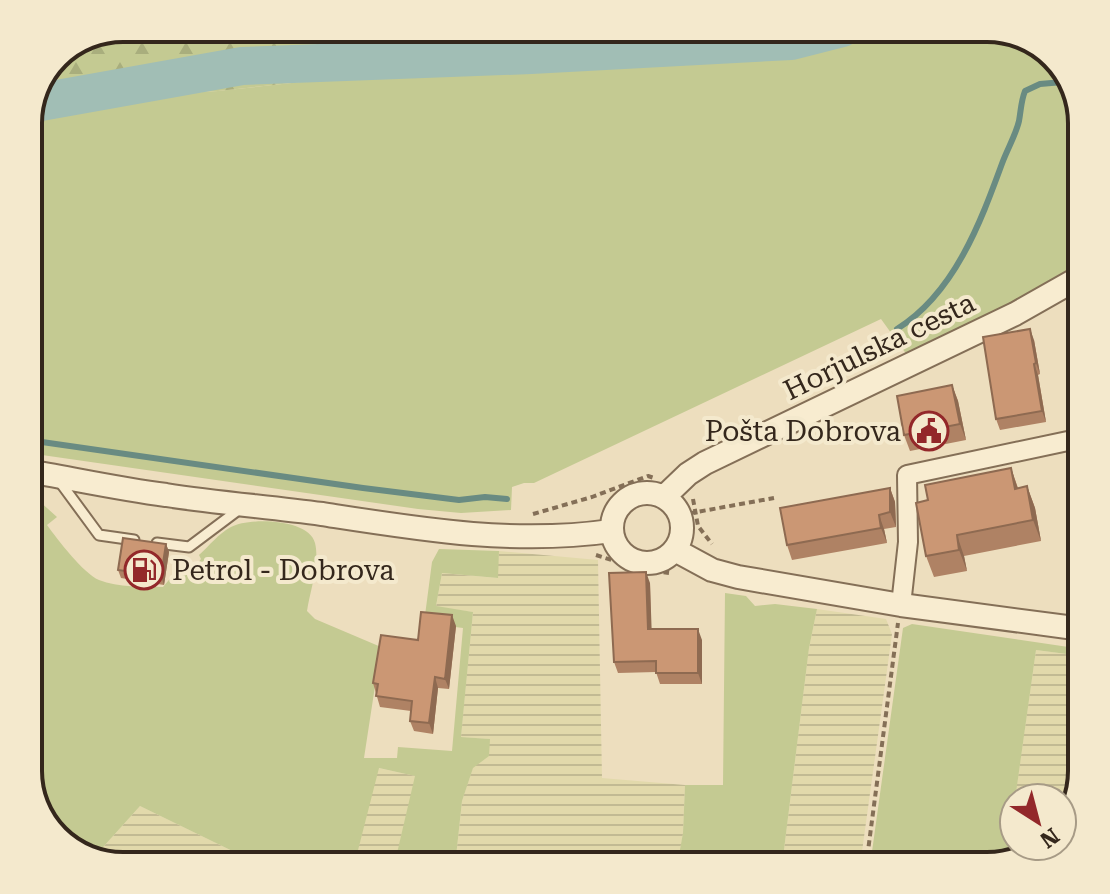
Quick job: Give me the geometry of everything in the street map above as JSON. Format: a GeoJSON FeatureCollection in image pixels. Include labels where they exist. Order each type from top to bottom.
{"type":"FeatureCollection","features":[{"type":"Feature","properties":{"kind":"street","name":"Horjulska cesta"},"geometry":{"type":"LineString","coordinates":[[669,492],[705,463],[1001,320],[1068,284]]}},
{"type":"Feature","properties":{"kind":"street"},"geometry":{"type":"LineString","coordinates":[[901,605],[908,542],[907,475],[1068,441]]}},
{"type":"Feature","properties":{"kind":"street"},"geometry":{"type":"LineString","coordinates":[[42,474],[164,495],[422,530],[506,538],[611,531]]}},
{"type":"Feature","properties":{"kind":"street"},"geometry":{"type":"LineString","coordinates":[[669,492],[687,514],[675,550],[655,563],[642,564],[631,560],[614,543],[611,531],[613,518],[628,498],[669,492]]}},
{"type":"Feature","properties":{"kind":"street"},"geometry":{"type":"LineString","coordinates":[[675,550],[712,570],[738,577],[901,605],[1068,627]]}},
{"type":"Feature","properties":{"kind":"lane"},"geometry":{"type":"LineString","coordinates":[[56,476],[99,535],[189,547],[245,505]]}},
{"type":"Feature","properties":{"kind":"path"},"geometry":{"type":"LineString","coordinates":[[532,515],[648,476],[669,492],[695,500],[687,514]]}},
{"type":"Feature","properties":{"kind":"path"},"geometry":{"type":"LineString","coordinates":[[687,514],[774,498]]}},
{"type":"Feature","properties":{"kind":"path"},"geometry":{"type":"LineString","coordinates":[[687,514],[715,547]]}},
{"type":"Feature","properties":{"kind":"path"},"geometry":{"type":"LineString","coordinates":[[868,852],[901,605]]}},
{"type":"Feature","properties":{"kind":"shaded area"},"geometry":{"type":"Polygon","coordinates":[[[499,551],[598,560],[602,778],[685,785],[680,852],[457,852],[462,801],[473,767],[489,755],[489,739],[461,737],[473,612],[436,607],[442,573],[497,578],[499,551]]]}},
{"type":"Feature","properties":{"kind":"shaded area"},"geometry":{"type":"Polygon","coordinates":[[[817,609],[886,619],[892,634],[862,852],[784,852],[809,648],[817,609]]]}},
{"type":"Feature","properties":{"kind":"shaded area"},"geometry":{"type":"Polygon","coordinates":[[[1036,650],[1068,654],[1067,782],[1017,782],[1036,650]]]}},
{"type":"Feature","properties":{"kind":"shaded area"},"geometry":{"type":"Polygon","coordinates":[[[378,768],[416,776],[397,852],[357,852],[378,768]]]}},
{"type":"Feature","properties":{"kind":"shaded area"},"geometry":{"type":"Polygon","coordinates":[[[140,806],[234,852],[123,852],[101,849],[140,806]]]}},
{"type":"Feature","properties":{"kind":"green space"},"geometry":{"type":"Polygon","coordinates":[[[123,42],[817,42],[729,59],[577,70],[466,69],[366,75],[218,91],[76,100],[43,111],[50,87],[70,62],[97,46],[123,42]]]}},
{"type":"Feature","properties":{"kind":"green space"},"geometry":{"type":"Polygon","coordinates":[[[817,42],[987,42],[1018,48],[1032,56],[1060,87],[1067,112],[1068,272],[938,342],[907,355],[881,319],[534,483],[512,487],[511,510],[461,513],[418,509],[42,455],[43,111],[76,100],[218,91],[366,75],[466,69],[577,70],[729,59],[817,42]]]}},
{"type":"Feature","properties":{"kind":"green space"},"geometry":{"type":"Polygon","coordinates":[[[42,504],[57,517],[47,525],[78,563],[99,580],[131,586],[163,587],[173,575],[189,575],[201,559],[199,555],[222,533],[240,524],[278,522],[302,529],[310,535],[315,543],[316,559],[307,611],[315,619],[381,647],[364,758],[397,758],[398,747],[452,751],[463,628],[424,623],[432,562],[439,549],[499,551],[498,578],[442,573],[436,606],[473,612],[461,737],[490,739],[489,756],[473,768],[462,801],[457,852],[397,852],[415,776],[379,768],[358,852],[234,852],[140,806],[101,849],[70,832],[50,807],[45,792],[42,776],[42,504]]]}},
{"type":"Feature","properties":{"kind":"green space"},"geometry":{"type":"Polygon","coordinates":[[[725,593],[746,596],[755,606],[775,604],[817,609],[809,648],[784,852],[680,852],[685,785],[723,785],[725,593]]]}},
{"type":"Feature","properties":{"kind":"green space"},"geometry":{"type":"Polygon","coordinates":[[[912,624],[1068,647],[1068,654],[1036,650],[1018,782],[998,782],[998,851],[872,852],[903,628],[912,624]]]}},
{"type":"Feature","properties":{"kind":"building"},"geometry":{"type":"Polygon","coordinates":[[[1030,329],[1042,411],[996,419],[983,337],[1030,329]]]}},
{"type":"Feature","properties":{"kind":"building"},"geometry":{"type":"Polygon","coordinates":[[[952,385],[960,424],[904,435],[897,396],[952,385]]]}},
{"type":"Feature","properties":{"kind":"building"},"geometry":{"type":"Polygon","coordinates":[[[1011,468],[1015,489],[1027,486],[1033,520],[957,535],[959,550],[926,556],[916,503],[928,500],[925,485],[1011,468]]]}},
{"type":"Feature","properties":{"kind":"building"},"geometry":{"type":"Polygon","coordinates":[[[890,488],[890,512],[879,515],[881,528],[787,545],[780,508],[890,488]]]}},
{"type":"Feature","properties":{"kind":"building"},"geometry":{"type":"Polygon","coordinates":[[[123,538],[166,544],[161,576],[118,570],[123,538]]]}},
{"type":"Feature","properties":{"kind":"building"},"geometry":{"type":"Polygon","coordinates":[[[646,572],[648,629],[698,629],[698,673],[656,673],[656,661],[614,662],[609,573],[646,572]]]}},
{"type":"Feature","properties":{"kind":"building"},"geometry":{"type":"Polygon","coordinates":[[[421,612],[452,615],[445,679],[435,677],[429,723],[410,721],[412,701],[376,696],[378,684],[373,683],[381,635],[418,640],[421,612]]]}},
{"type":"Feature","properties":{"kind":"waterway"},"geometry":{"type":"LineString","coordinates":[[45,101],[242,66],[772,42]]}},
{"type":"Feature","properties":{"kind":"waterway"},"geometry":{"type":"LineString","coordinates":[[897,329],[935,296],[964,254],[1016,131],[1025,91],[1040,84],[1057,83]]}},
{"type":"Feature","properties":{"kind":"waterway"},"geometry":{"type":"LineString","coordinates":[[42,442],[459,500],[485,497],[507,499]]}},
{"type":"Feature","properties":{"kind":"place","name":"Pošta Dobrova"},"geometry":{"type":"Point","coordinates":[929,431]}},
{"type":"Feature","properties":{"kind":"place","name":"Petrol - Dobrova"},"geometry":{"type":"Point","coordinates":[144,570]}}]}
